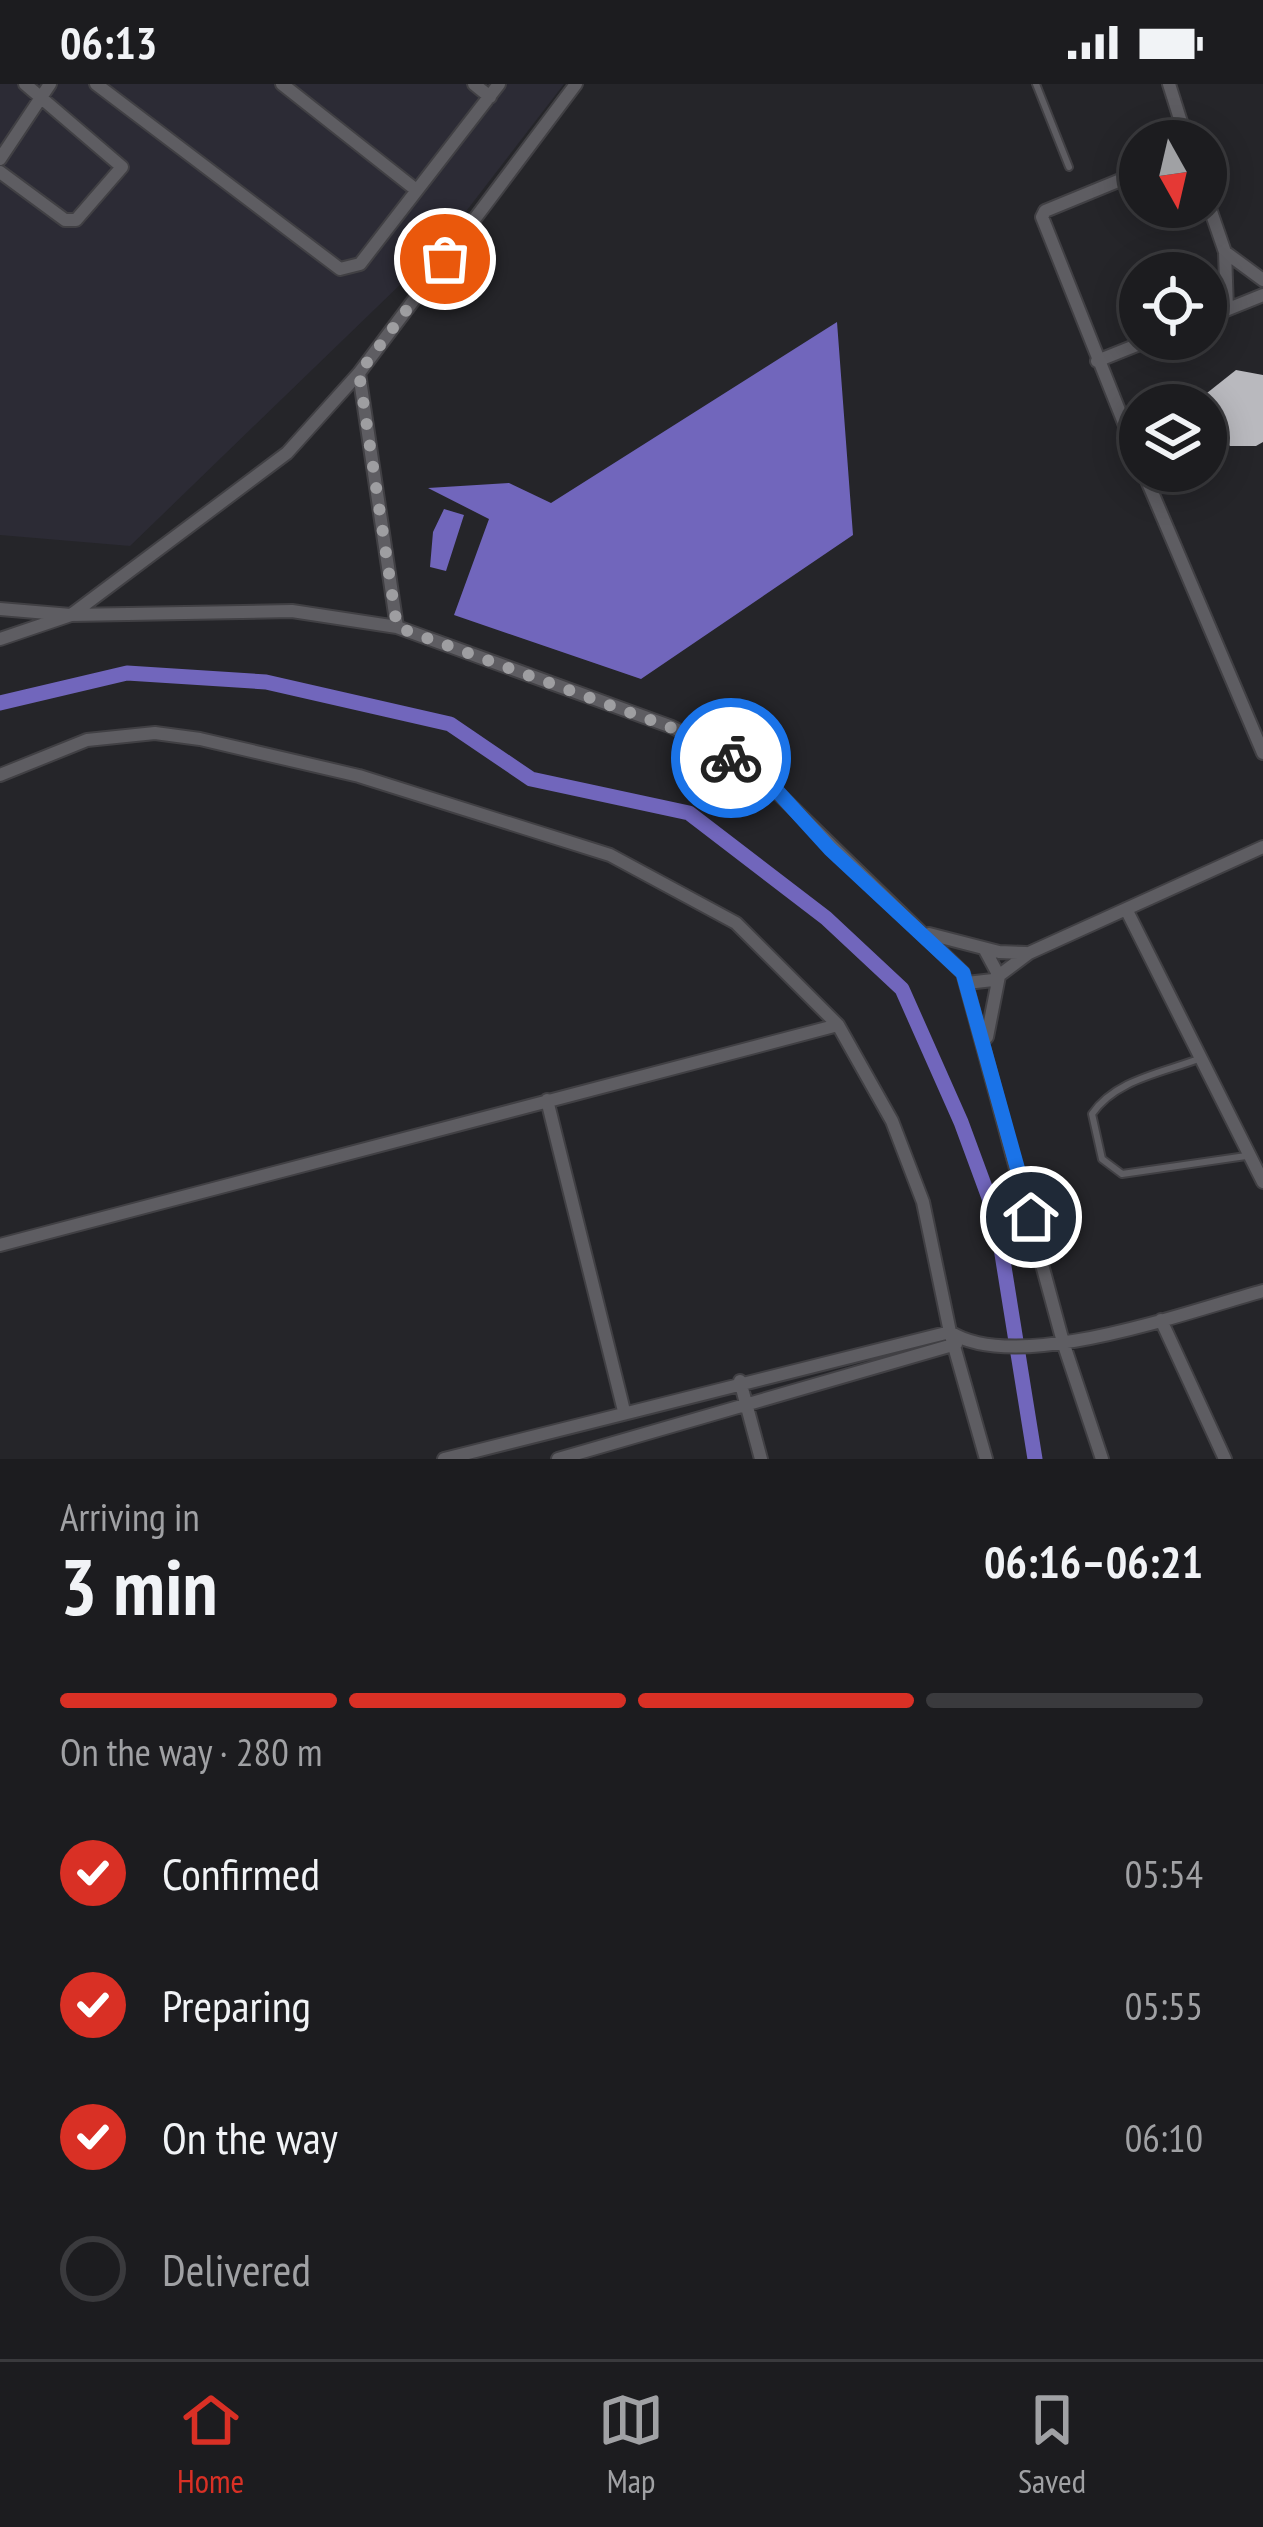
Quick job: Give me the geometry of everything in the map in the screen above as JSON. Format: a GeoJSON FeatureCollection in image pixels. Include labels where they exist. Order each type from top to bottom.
{"type":"FeatureCollection","features":[{"type":"Feature","properties":{"kind":"street"},"geometry":{"type":"LineString","coordinates":[[0,172],[65,220],[76,220],[122,167],[46,90],[26,84]]}},
{"type":"Feature","properties":{"kind":"street"},"geometry":{"type":"LineString","coordinates":[[96,84],[340,269],[360,264],[500,84]]}},
{"type":"Feature","properties":{"kind":"street"},"geometry":{"type":"LineString","coordinates":[[282,84],[415,189]]}},
{"type":"Feature","properties":{"kind":"street"},"geometry":{"type":"LineString","coordinates":[[474,84],[490,97]]}},
{"type":"Feature","properties":{"kind":"street"},"geometry":{"type":"LineString","coordinates":[[0,640],[71,615],[287,453],[359,373],[576,84]]}},
{"type":"Feature","properties":{"kind":"street"},"geometry":{"type":"LineString","coordinates":[[1168,84],[1180,120]]}},
{"type":"Feature","properties":{"kind":"street"},"geometry":{"type":"LineString","coordinates":[[0,159],[46,90]]}},
{"type":"Feature","properties":{"kind":"street"},"geometry":{"type":"LineString","coordinates":[[1119,182],[1042,217],[1119,414]]}},
{"type":"Feature","properties":{"kind":"street"},"geometry":{"type":"LineString","coordinates":[[1217,228],[1225,252]]}},
{"type":"Feature","properties":{"kind":"street"},"geometry":{"type":"LineString","coordinates":[[1227,253],[1263,280]]}},
{"type":"Feature","properties":{"kind":"street"},"geometry":{"type":"LineString","coordinates":[[1227,309],[1263,295]]}},
{"type":"Feature","properties":{"kind":"street"},"geometry":{"type":"LineString","coordinates":[[1096,361],[1119,352]]}},
{"type":"Feature","properties":{"kind":"street"},"geometry":{"type":"LineString","coordinates":[[359,373],[397,627]]}},
{"type":"Feature","properties":{"kind":"street"},"geometry":{"type":"LineString","coordinates":[[1153,492],[1263,754]]}},
{"type":"Feature","properties":{"kind":"street"},"geometry":{"type":"LineString","coordinates":[[0,609],[71,615],[292,611],[397,627],[672,728],[754,770],[960,968],[987,1050],[1063,1342],[1102,1459]]}},
{"type":"Feature","properties":{"kind":"street"},"geometry":{"type":"LineString","coordinates":[[0,775],[87,740],[155,733],[359,776],[610,855],[736,923],[838,1025],[892,1120],[922,1202],[986,1459]]}},
{"type":"Feature","properties":{"kind":"street"},"geometry":{"type":"LineString","coordinates":[[967,983],[999,976],[1029,952],[1263,847]]}},
{"type":"Feature","properties":{"kind":"street"},"geometry":{"type":"LineString","coordinates":[[1126,909],[1263,1182]]}},
{"type":"Feature","properties":{"kind":"street"},"geometry":{"type":"LineString","coordinates":[[917,929],[984,949],[1029,952]]}},
{"type":"Feature","properties":{"kind":"street"},"geometry":{"type":"LineString","coordinates":[[960,968],[972,953],[984,949]]}},
{"type":"Feature","properties":{"kind":"street"},"geometry":{"type":"LineString","coordinates":[[984,949],[999,976],[988,1012],[987,1050]]}},
{"type":"Feature","properties":{"kind":"street"},"geometry":{"type":"LineString","coordinates":[[0,1245],[838,1025]]}},
{"type":"Feature","properties":{"kind":"street"},"geometry":{"type":"LineString","coordinates":[[547,1100],[624,1411]]}},
{"type":"Feature","properties":{"kind":"street"},"geometry":{"type":"LineString","coordinates":[[444,1459],[740,1381],[955,1339],[1039,1347],[1263,1291]]}},
{"type":"Feature","properties":{"kind":"street"},"geometry":{"type":"LineString","coordinates":[[1160,1319],[1225,1459]]}},
{"type":"Feature","properties":{"kind":"street"},"geometry":{"type":"LineString","coordinates":[[558,1459],[597,1454],[955,1339]]}},
{"type":"Feature","properties":{"kind":"street"},"geometry":{"type":"LineString","coordinates":[[740,1381],[761,1459]]}},
{"type":"Feature","properties":{"kind":"street"},"geometry":{"type":"LineString","coordinates":[[502,1443],[506,1459]]}},
{"type":"Feature","properties":{"kind":"lane"},"geometry":{"type":"LineString","coordinates":[[1036,84],[1069,167]]}},
{"type":"Feature","properties":{"kind":"lane"},"geometry":{"type":"LineString","coordinates":[[1201,1058],[1115,1088],[1102,1099],[1092,1114],[1102,1159],[1122,1174],[1250,1156]]}},
{"type":"Feature","properties":{"kind":"shaded area"},"geometry":{"type":"Polygon","coordinates":[[[0,84],[564,84],[437,249],[130,546],[0,535],[0,84]]]}},
{"type":"Feature","properties":{"kind":"shaded area"},"geometry":{"type":"Polygon","coordinates":[[[837,322],[853,535],[641,679],[454,615],[489,519],[428,488],[509,483],[551,503],[837,322]]]}},
{"type":"Feature","properties":{"kind":"shaded area"},"geometry":{"type":"Polygon","coordinates":[[[444,509],[464,515],[446,571],[430,567],[433,532],[444,509]]]}},
{"type":"Feature","properties":{"kind":"building"},"geometry":{"type":"Polygon","coordinates":[[[1236,370],[1263,375],[1263,442],[1256,446],[1227,443],[1227,384],[1218,384],[1236,370]]]}},
{"type":"Feature","properties":{"kind":"waterway"},"geometry":{"type":"LineString","coordinates":[[0,703],[127,673],[266,682],[450,724],[531,779],[689,813],[826,918],[902,989],[961,1122],[996,1217],[1035,1459]]}},
{"type":"Feature","properties":{"kind":"way so far"},"geometry":{"type":"LineString","coordinates":[[445,259],[359,373],[397,627],[672,728],[731,758]]}},
{"type":"Feature","properties":{"kind":"route"},"geometry":{"type":"LineString","coordinates":[[731,758],[768,781],[830,849],[963,973],[1031,1217]]}}]}
